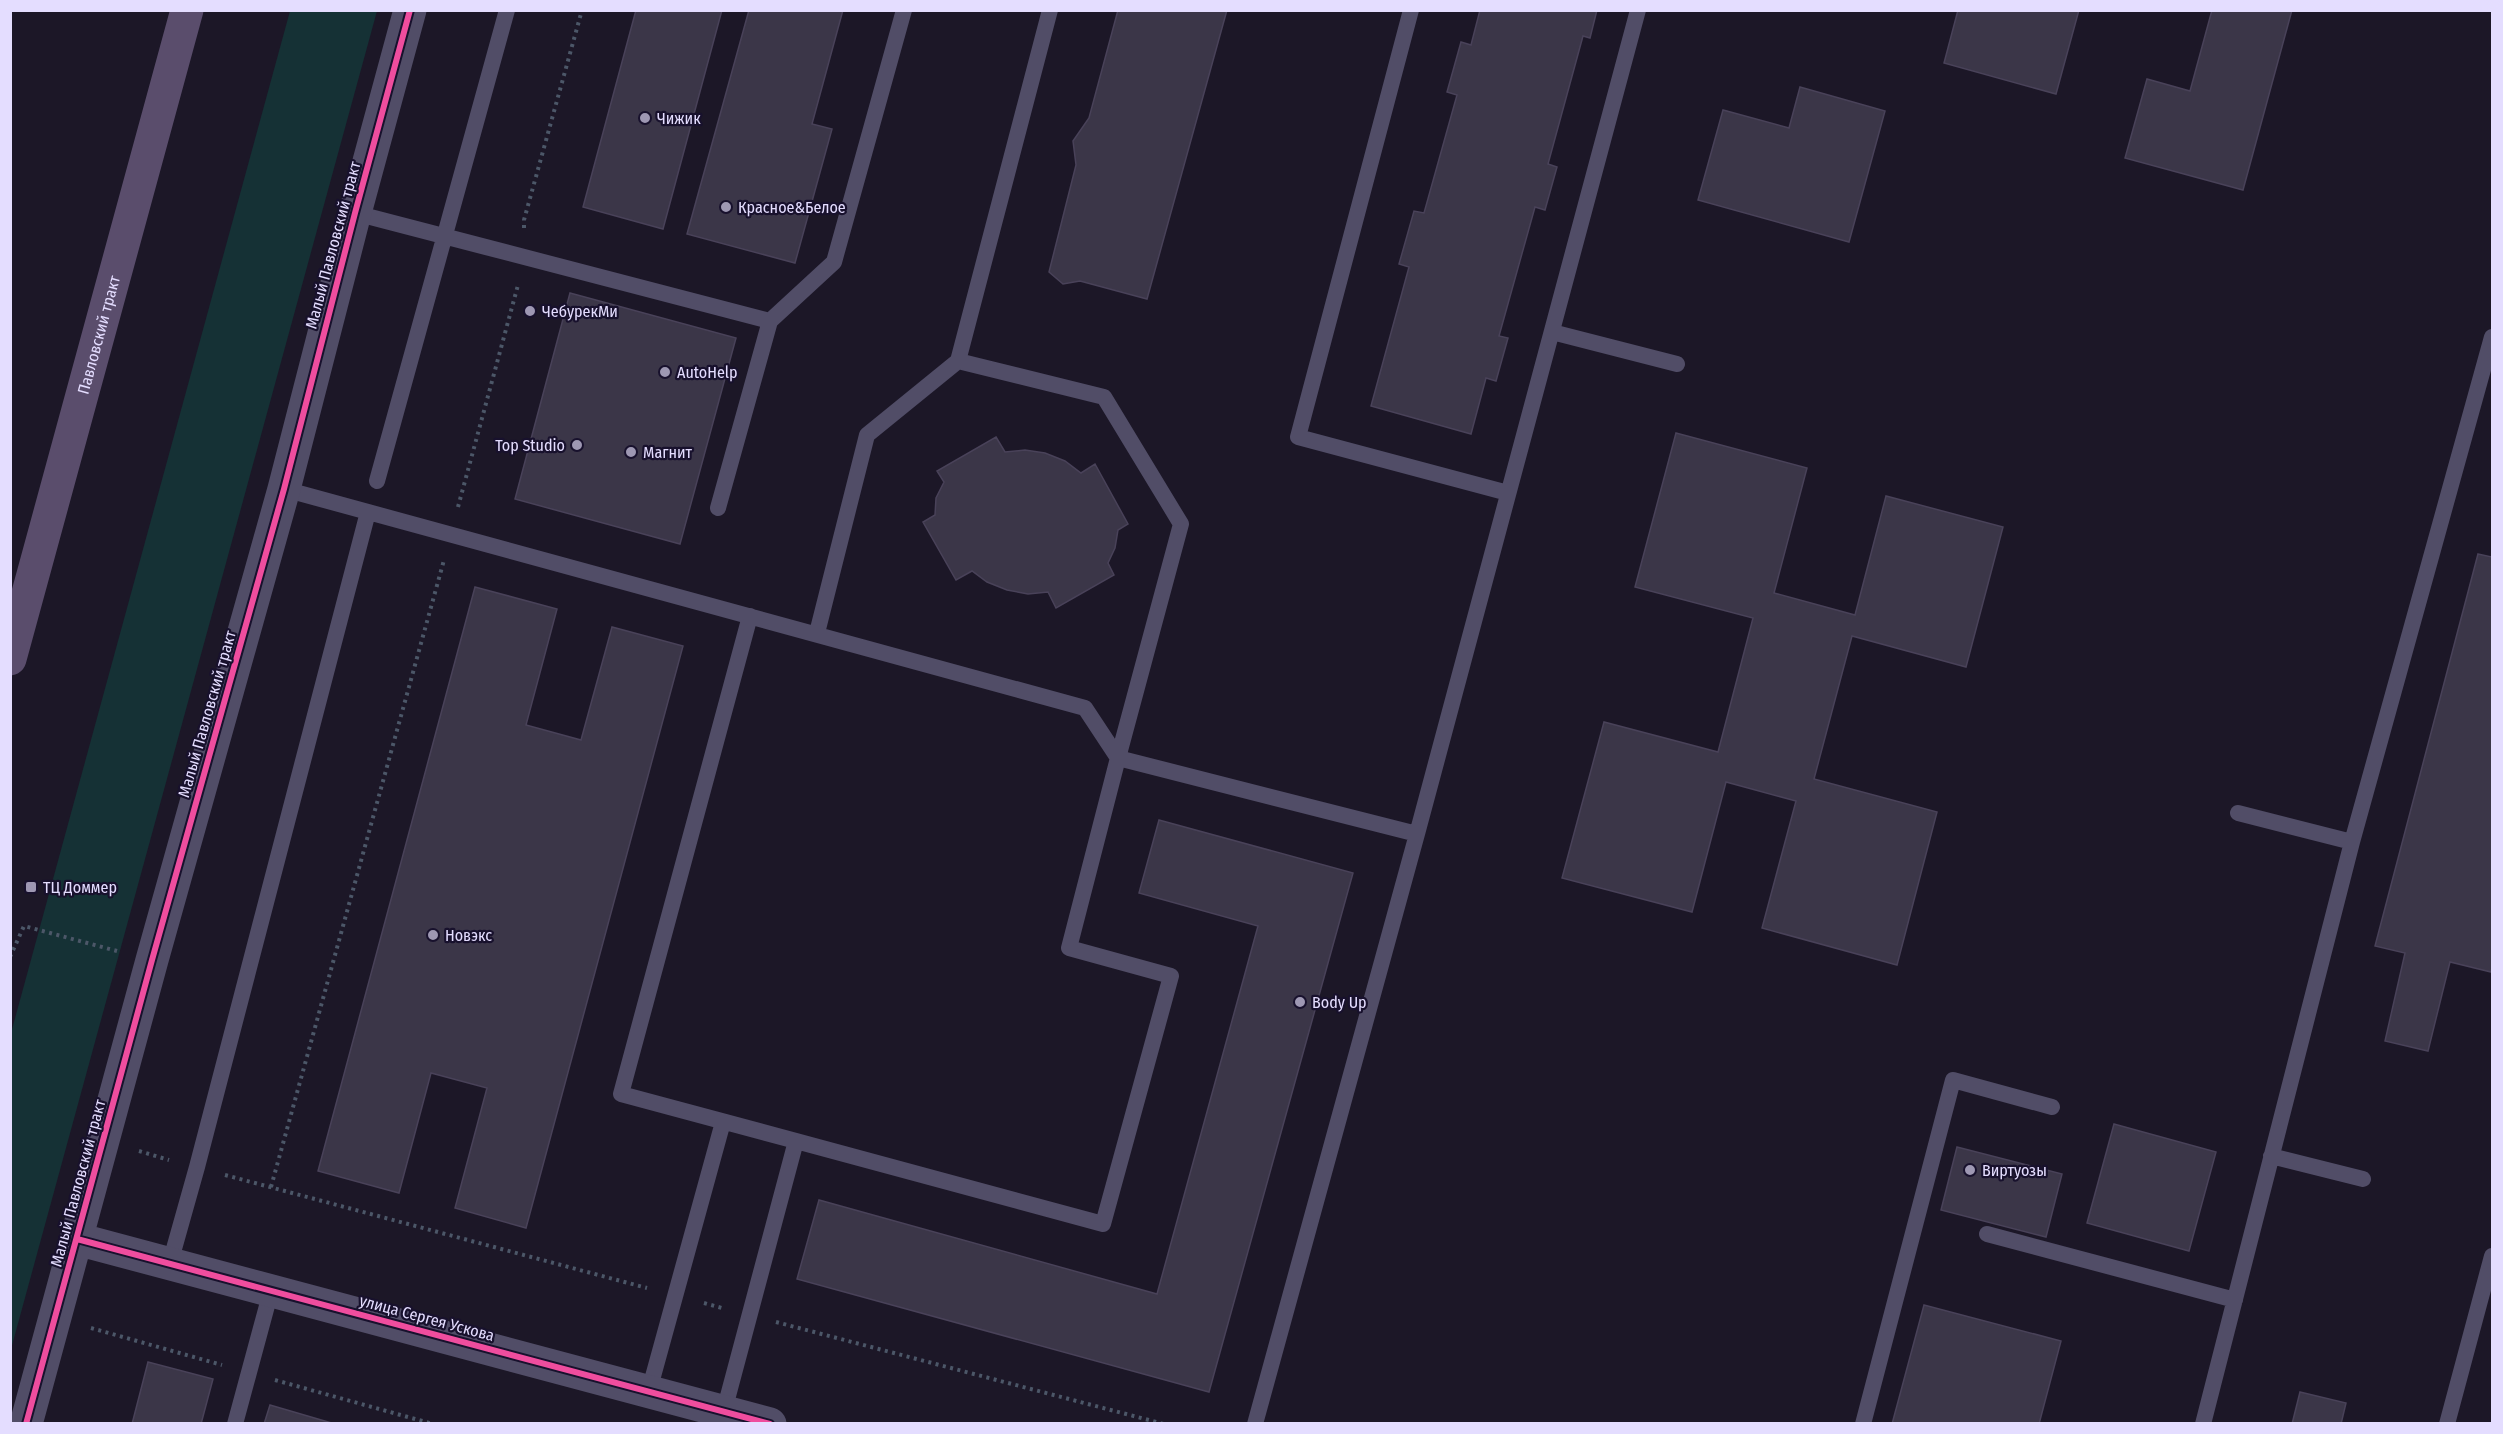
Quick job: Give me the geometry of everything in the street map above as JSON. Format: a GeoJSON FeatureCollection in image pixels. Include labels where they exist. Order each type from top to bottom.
{"type":"FeatureCollection","features":[{"type":"Feature","properties":{"kind":"main road","name":"Павловский тракт"},"geometry":{"type":"LineString","coordinates":[[10,659],[16,621],[186,10]]}},
{"type":"Feature","properties":{"kind":"street","name":"Малый Павловский тракт"},"geometry":{"type":"LineString","coordinates":[[26,1424],[152,960],[284,489],[410,10]]}},
{"type":"Feature","properties":{"kind":"street","name":"улица Сергея Ускова"},"geometry":{"type":"LineString","coordinates":[[77,1239],[770,1424]]}},
{"type":"Feature","properties":{"kind":"lane"},"geometry":{"type":"LineString","coordinates":[[377,481],[507,10]]}},
{"type":"Feature","properties":{"kind":"lane"},"geometry":{"type":"LineString","coordinates":[[718,508],[770,321],[834,262],[904,10]]}},
{"type":"Feature","properties":{"kind":"lane"},"geometry":{"type":"LineString","coordinates":[[816,633],[867,435],[958,361],[1050,10]]}},
{"type":"Feature","properties":{"kind":"lane"},"geometry":{"type":"LineString","coordinates":[[1411,10],[1298,437],[1509,493]]}},
{"type":"Feature","properties":{"kind":"lane"},"geometry":{"type":"LineString","coordinates":[[1255,1424],[1417,834],[1638,10]]}},
{"type":"Feature","properties":{"kind":"lane"},"geometry":{"type":"LineString","coordinates":[[355,213],[770,321]]}},
{"type":"Feature","properties":{"kind":"lane"},"geometry":{"type":"LineString","coordinates":[[1552,332],[1677,364]]}},
{"type":"Feature","properties":{"kind":"lane"},"geometry":{"type":"LineString","coordinates":[[2203,1424],[2352,842],[2493,337]]}},
{"type":"Feature","properties":{"kind":"lane"},"geometry":{"type":"LineString","coordinates":[[750,616],[621,1094],[1103,1224],[1171,976],[1069,948],[1181,524],[1104,396],[958,361]]}},
{"type":"Feature","properties":{"kind":"lane"},"geometry":{"type":"LineString","coordinates":[[284,489],[1085,708],[1118,758],[1417,834]]}},
{"type":"Feature","properties":{"kind":"lane"},"geometry":{"type":"LineString","coordinates":[[170,1263],[368,512]]}},
{"type":"Feature","properties":{"kind":"lane"},"geometry":{"type":"LineString","coordinates":[[2238,813],[2352,842]]}},
{"type":"Feature","properties":{"kind":"lane"},"geometry":{"type":"LineString","coordinates":[[1863,1424],[1953,1080],[2052,1107]]}},
{"type":"Feature","properties":{"kind":"lane"},"geometry":{"type":"LineString","coordinates":[[649,1391],[723,1122]]}},
{"type":"Feature","properties":{"kind":"lane"},"geometry":{"type":"LineString","coordinates":[[724,1411],[796,1141]]}},
{"type":"Feature","properties":{"kind":"lane"},"geometry":{"type":"LineString","coordinates":[[2271,1156],[2363,1179]]}},
{"type":"Feature","properties":{"kind":"lane"},"geometry":{"type":"LineString","coordinates":[[1987,1234],[2235,1300]]}},
{"type":"Feature","properties":{"kind":"lane"},"geometry":{"type":"LineString","coordinates":[[2447,1424],[2493,1256]]}},
{"type":"Feature","properties":{"kind":"lane"},"geometry":{"type":"LineString","coordinates":[[235,1424],[271,1291]]}},
{"type":"Feature","properties":{"kind":"path"},"geometry":{"type":"LineString","coordinates":[[271,1187],[525,259],[524,220],[582,10]]}},
{"type":"Feature","properties":{"kind":"path"},"geometry":{"type":"LineString","coordinates":[[10,957],[24,926],[152,960]]}},
{"type":"Feature","properties":{"kind":"green space"},"geometry":{"type":"Polygon","coordinates":[[[290,11],[377,11],[11,1349],[11,1033],[290,11]]]}},
{"type":"Feature","properties":{"kind":"building"},"geometry":{"type":"Polygon","coordinates":[[[636,10],[722,10],[663,229],[583,207],[636,10]]]}},
{"type":"Feature","properties":{"kind":"building"},"geometry":{"type":"Polygon","coordinates":[[[749,10],[843,10],[812,124],[832,129],[795,263],[687,234],[749,10]]]}},
{"type":"Feature","properties":{"kind":"building"},"geometry":{"type":"Polygon","coordinates":[[[1118,10],[1227,10],[1147,299],[1080,281],[1063,284],[1049,272],[1076,165],[1073,141],[1089,118],[1118,10]]]}},
{"type":"Feature","properties":{"kind":"building"},"geometry":{"type":"Polygon","coordinates":[[[1480,10],[1597,10],[1590,38],[1583,36],[1548,164],[1557,167],[1545,210],[1535,207],[1499,336],[1508,338],[1496,381],[1486,378],[1471,434],[1371,406],[1409,267],[1399,264],[1414,211],[1424,213],[1457,95],[1447,92],[1461,42],[1471,45],[1480,10]]]}},
{"type":"Feature","properties":{"kind":"building"},"geometry":{"type":"Polygon","coordinates":[[[1958,10],[2079,10],[2056,94],[1944,63],[1958,10]]]}},
{"type":"Feature","properties":{"kind":"building"},"geometry":{"type":"Polygon","coordinates":[[[2212,10],[2292,10],[2243,190],[2125,158],[2147,79],[2190,91],[2212,10]]]}},
{"type":"Feature","properties":{"kind":"building"},"geometry":{"type":"Polygon","coordinates":[[[1800,87],[1885,111],[1849,242],[1698,200],[1723,110],[1789,128],[1800,87]]]}},
{"type":"Feature","properties":{"kind":"building"},"geometry":{"type":"Polygon","coordinates":[[[570,293],[736,338],[680,544],[515,499],[570,293]]]}},
{"type":"Feature","properties":{"kind":"building"},"geometry":{"type":"Polygon","coordinates":[[[1676,433],[1807,468],[1774,593],[1855,615],[1886,496],[2003,527],[1966,667],[1852,636],[1814,779],[1937,812],[1897,965],[1762,928],[1796,801],[1726,782],[1692,912],[1562,878],[1604,722],[1718,752],[1753,618],[1635,587],[1676,433]]]}},
{"type":"Feature","properties":{"kind":"building"},"geometry":{"type":"Polygon","coordinates":[[[996,437],[1005,452],[1025,450],[1045,453],[1065,461],[1081,473],[1095,464],[1128,524],[1118,530],[1115,548],[1108,563],[1114,575],[1056,608],[1048,592],[1028,594],[1007,590],[987,582],[972,571],[956,580],[923,522],[935,515],[936,498],[944,482],[937,471],[996,437]]]}},
{"type":"Feature","properties":{"kind":"building"},"geometry":{"type":"Polygon","coordinates":[[[2478,554],[2492,557],[2492,967],[2491,972],[2450,962],[2428,1051],[2385,1041],[2405,953],[2375,946],[2478,554]]]}},
{"type":"Feature","properties":{"kind":"building"},"geometry":{"type":"Polygon","coordinates":[[[475,587],[557,609],[526,725],[581,740],[612,627],[683,646],[526,1228],[455,1208],[487,1088],[431,1073],[399,1193],[318,1171],[475,587]]]}},
{"type":"Feature","properties":{"kind":"building"},"geometry":{"type":"Polygon","coordinates":[[[1159,820],[1353,873],[1209,1392],[797,1279],[819,1200],[1157,1294],[1258,926],[1139,893],[1159,820]]]}},
{"type":"Feature","properties":{"kind":"building"},"geometry":{"type":"Polygon","coordinates":[[[2114,1124],[2216,1152],[2189,1251],[2087,1223],[2114,1124]]]}},
{"type":"Feature","properties":{"kind":"building"},"geometry":{"type":"Polygon","coordinates":[[[1957,1147],[2062,1174],[2046,1237],[1941,1210],[1957,1147]]]}},
{"type":"Feature","properties":{"kind":"building"},"geometry":{"type":"Polygon","coordinates":[[[1924,1305],[2061,1341],[2039,1424],[1892,1424],[1924,1305]]]}},
{"type":"Feature","properties":{"kind":"building"},"geometry":{"type":"Polygon","coordinates":[[[148,1362],[213,1379],[201,1424],[132,1424],[148,1362]]]}},
{"type":"Feature","properties":{"kind":"building"},"geometry":{"type":"Polygon","coordinates":[[[2300,1392],[2346,1403],[2341,1424],[2292,1424],[2300,1392]]]}},
{"type":"Feature","properties":{"kind":"building"},"geometry":{"type":"Polygon","coordinates":[[[270,1405],[335,1424],[264,1424],[270,1405]]]}},
{"type":"Feature","properties":{"kind":"cycle path"},"geometry":{"type":"LineString","coordinates":[[26,1424],[152,960],[284,489],[410,10]]}},
{"type":"Feature","properties":{"kind":"cycle path"},"geometry":{"type":"LineString","coordinates":[[77,1239],[770,1424]]}},
{"type":"Feature","properties":{"kind":"place","name":"Чижик"},"geometry":{"type":"Point","coordinates":[645,118]}},
{"type":"Feature","properties":{"kind":"place","name":"Красное&Белое"},"geometry":{"type":"Point","coordinates":[726,207]}},
{"type":"Feature","properties":{"kind":"place","name":"ЧебурекМи"},"geometry":{"type":"Point","coordinates":[530,311]}},
{"type":"Feature","properties":{"kind":"place","name":"AutoHelp"},"geometry":{"type":"Point","coordinates":[665,372]}},
{"type":"Feature","properties":{"kind":"place","name":"Top Studio"},"geometry":{"type":"Point","coordinates":[577,445]}},
{"type":"Feature","properties":{"kind":"place","name":"Магнит"},"geometry":{"type":"Point","coordinates":[631,452]}},
{"type":"Feature","properties":{"kind":"place","name":"ТЦ Доммер"},"geometry":{"type":"Point","coordinates":[31,887]}},
{"type":"Feature","properties":{"kind":"place","name":"Новэкс"},"geometry":{"type":"Point","coordinates":[433,935]}},
{"type":"Feature","properties":{"kind":"place","name":"Body Up"},"geometry":{"type":"Point","coordinates":[1300,1002]}},
{"type":"Feature","properties":{"kind":"place","name":"Виртуозы"},"geometry":{"type":"Point","coordinates":[1970,1170]}}]}
